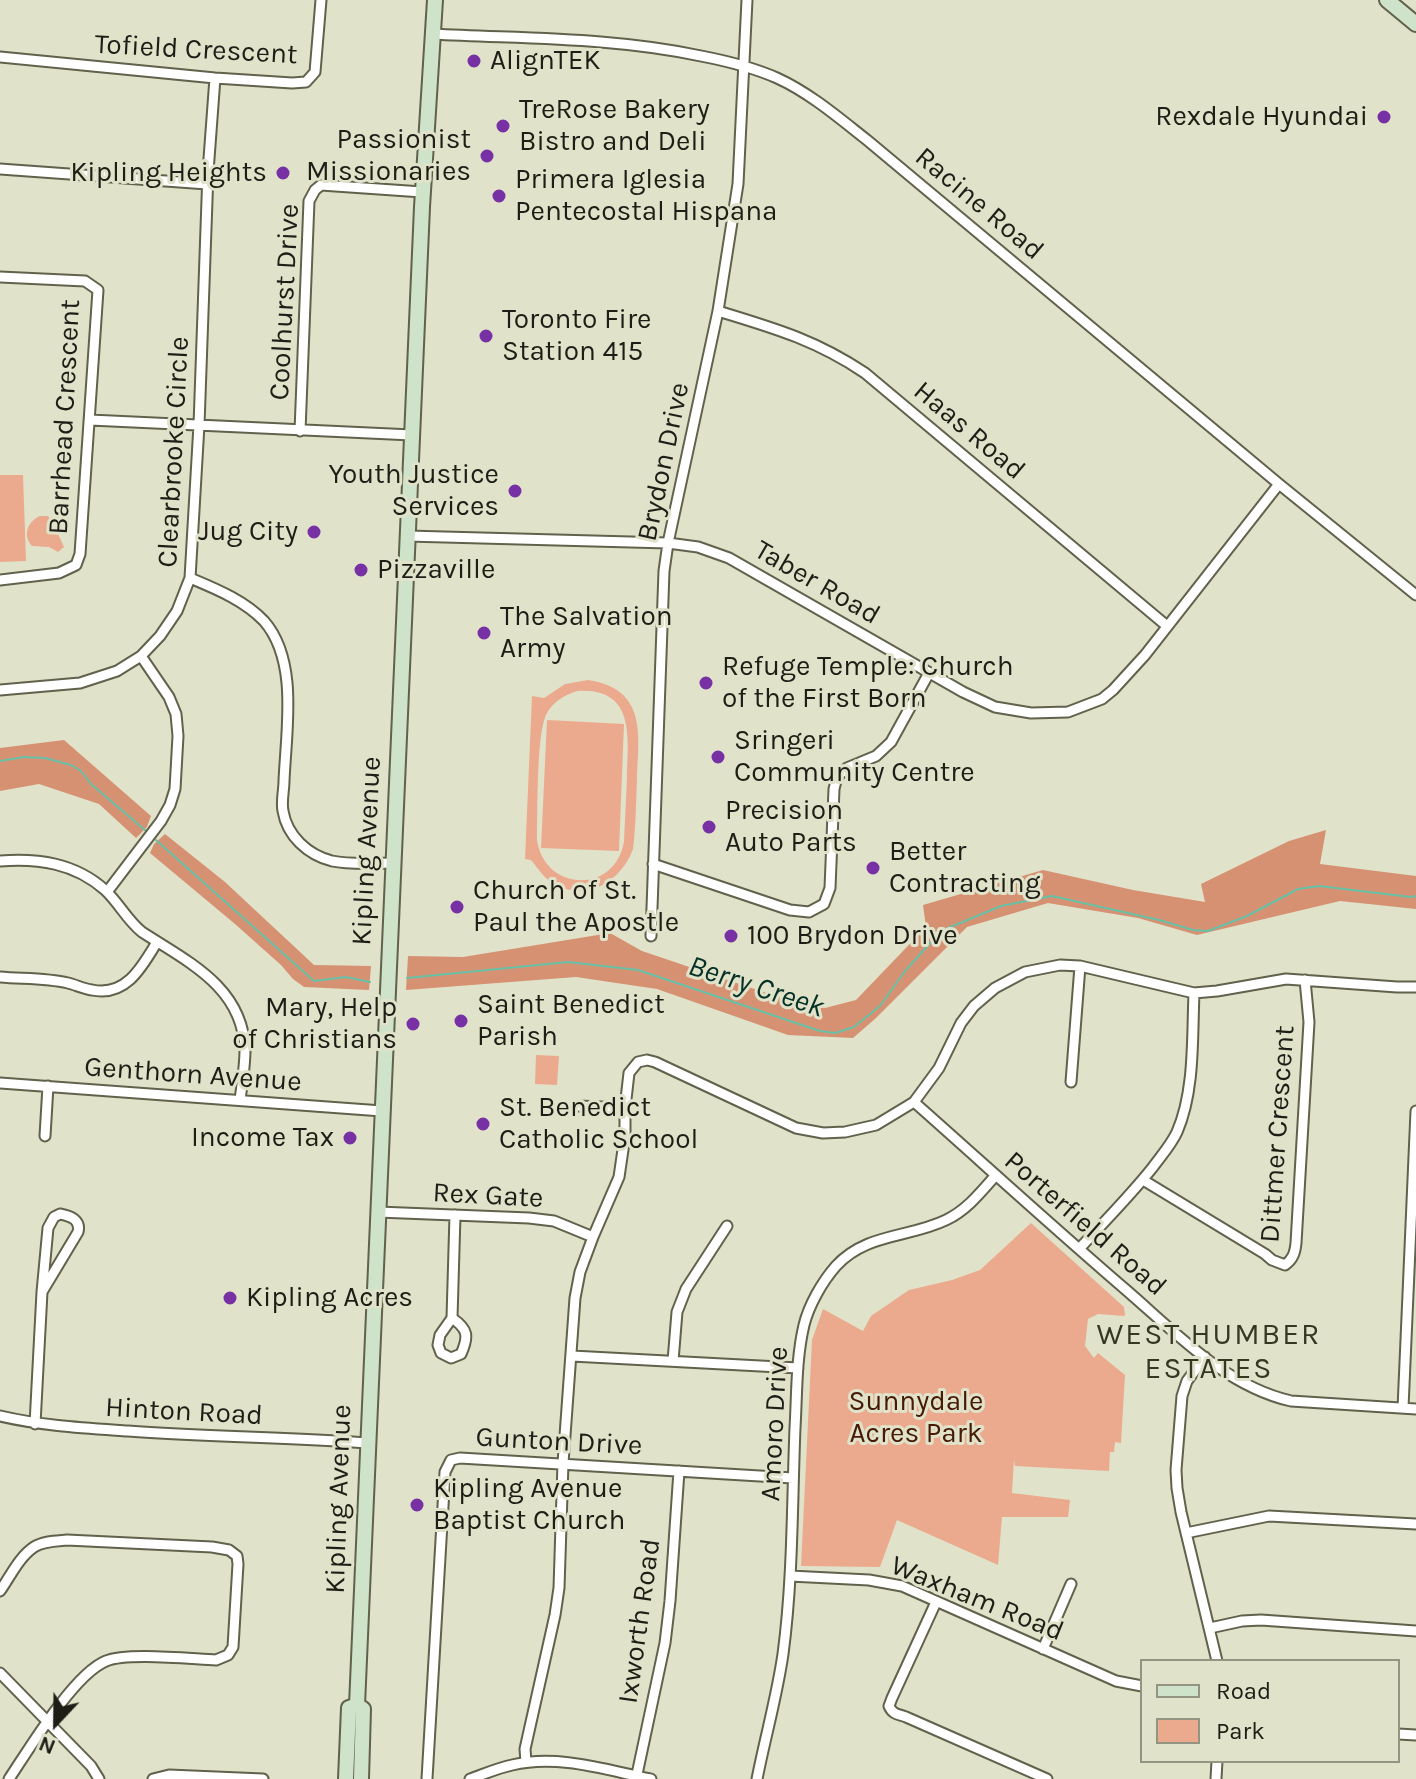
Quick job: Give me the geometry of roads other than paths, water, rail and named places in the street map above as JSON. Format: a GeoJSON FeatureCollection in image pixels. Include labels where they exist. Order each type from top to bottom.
{"type":"FeatureCollection","features":[{"type":"Feature","properties":{"kind":"main road","name":"Kipling Avenue"},"geometry":{"type":"LineString","coordinates":[[357,1705],[422,192],[435,0]]}},
{"type":"Feature","properties":{"kind":"main road"},"geometry":{"type":"LineString","coordinates":[[1387,0],[1416,24]]}},
{"type":"Feature","properties":{"kind":"main road","name":"Kipling Avenue"},"geometry":{"type":"LineString","coordinates":[[346,1779],[349,1708],[357,1705]]}},
{"type":"Feature","properties":{"kind":"main road","name":"Kipling Avenue"},"geometry":{"type":"LineString","coordinates":[[357,1705],[363,1709],[361,1779]]}},
{"type":"Feature","properties":{"kind":"street","name":"Tofield Crescent"},"geometry":{"type":"LineString","coordinates":[[0,57],[215,78],[306,82],[315,72],[321,0]]}},
{"type":"Feature","properties":{"kind":"street","name":"Brydon Drive"},"geometry":{"type":"LineString","coordinates":[[651,936],[664,571],[718,311],[738,184],[747,0]]}},
{"type":"Feature","properties":{"kind":"street","name":"Racine Road"},"geometry":{"type":"LineString","coordinates":[[433,34],[603,41],[679,51],[744,65],[779,79],[824,106],[879,150],[1416,595]]}},
{"type":"Feature","properties":{"kind":"street","name":"Clearbrooke Circle"},"geometry":{"type":"LineString","coordinates":[[0,690],[80,683],[117,671],[141,656],[160,636],[177,611],[190,578],[207,184],[215,78]]}},
{"type":"Feature","properties":{"kind":"street"},"geometry":{"type":"LineString","coordinates":[[0,169],[207,184]]}},
{"type":"Feature","properties":{"kind":"street","name":"Coolhurst Drive"},"geometry":{"type":"LineString","coordinates":[[300,431],[311,195],[321,185],[422,192]]}},
{"type":"Feature","properties":{"kind":"street","name":"Barrhead Crescent"},"geometry":{"type":"LineString","coordinates":[[0,277],[85,281],[98,290],[80,554],[76,565],[59,573],[0,580]]}},
{"type":"Feature","properties":{"kind":"street","name":"Haas Road"},"geometry":{"type":"LineString","coordinates":[[718,311],[814,343],[865,373],[1167,626]]}},
{"type":"Feature","properties":{"kind":"street"},"geometry":{"type":"LineString","coordinates":[[90,420],[412,435]]}},
{"type":"Feature","properties":{"kind":"street","name":"Taber Road"},"geometry":{"type":"LineString","coordinates":[[407,536],[668,543],[698,547],[729,558],[929,673],[995,707],[1031,713],[1068,712],[1102,699],[1113,690],[1145,655],[1279,484]]}},
{"type":"Feature","properties":{"kind":"street"},"geometry":{"type":"LineString","coordinates":[[190,578],[239,600],[264,621],[279,645],[288,679],[283,812],[293,834],[316,855],[334,862],[393,863]]}},
{"type":"Feature","properties":{"kind":"street"},"geometry":{"type":"LineString","coordinates":[[107,892],[170,805],[175,789],[176,714],[169,697],[141,656]]}},
{"type":"Feature","properties":{"kind":"street"},"geometry":{"type":"LineString","coordinates":[[653,864],[790,910],[809,912],[824,904],[830,888],[837,777],[847,768],[876,756],[891,742],[929,673]]}},
{"type":"Feature","properties":{"kind":"street"},"geometry":{"type":"LineString","coordinates":[[0,861],[29,859],[62,865],[93,881],[107,892],[131,923],[214,981],[235,1009],[243,1036],[245,1051],[240,1100]]}},
{"type":"Feature","properties":{"kind":"street"},"geometry":{"type":"LineString","coordinates":[[0,977],[66,983],[92,990],[115,990],[135,976],[157,942]]}},
{"type":"Feature","properties":{"kind":"street"},"geometry":{"type":"LineString","coordinates":[[526,1762],[525,1749],[559,1588],[563,1463],[575,1298],[580,1272],[619,1177],[629,1073],[636,1064],[647,1060],[778,1121],[804,1130],[834,1133],[865,1128],[886,1120],[914,1102],[939,1068],[961,1023],[974,1006],[1008,979],[1025,972],[1060,965],[1080,966],[1194,993],[1286,979],[1416,987]]}},
{"type":"Feature","properties":{"kind":"street"},"geometry":{"type":"LineString","coordinates":[[1071,1082],[1080,966]]}},
{"type":"Feature","properties":{"kind":"street","name":"Dittmer Crescent"},"geometry":{"type":"LineString","coordinates":[[1143,1180],[1272,1260],[1285,1265],[1290,1261],[1296,1243],[1309,1022],[1305,980]]}},
{"type":"Feature","properties":{"kind":"street"},"geometry":{"type":"LineString","coordinates":[[1079,1249],[1143,1180],[1178,1129],[1189,1087],[1194,993]]}},
{"type":"Feature","properties":{"kind":"street","name":"Genthorn Avenue"},"geometry":{"type":"LineString","coordinates":[[0,1083],[382,1111]]}},
{"type":"Feature","properties":{"kind":"street"},"geometry":{"type":"LineString","coordinates":[[45,1136],[48,1086]]}},
{"type":"Feature","properties":{"kind":"street","name":"Porterfield Road"},"geometry":{"type":"LineString","coordinates":[[914,1102],[1079,1249],[1205,1357],[1240,1383],[1273,1397],[1310,1403],[1416,1409]]}},
{"type":"Feature","properties":{"kind":"street"},"geometry":{"type":"LineString","coordinates":[[578,1106],[625,1108]]}},
{"type":"Feature","properties":{"kind":"street"},"geometry":{"type":"LineString","coordinates":[[1403,1408],[1412,1291],[1416,1111]]}},
{"type":"Feature","properties":{"kind":"street","name":"Amoro Drive"},"geometry":{"type":"LineString","coordinates":[[757,1779],[783,1655],[790,1576],[798,1368],[804,1324],[834,1269],[843,1260],[867,1243],[933,1225],[958,1213],[996,1175]]}},
{"type":"Feature","properties":{"kind":"street","name":"Rex Gate"},"geometry":{"type":"LineString","coordinates":[[378,1212],[542,1219],[593,1237]]}},
{"type":"Feature","properties":{"kind":"street"},"geometry":{"type":"LineString","coordinates":[[35,1424],[42,1292],[48,1228],[54,1217],[62,1214],[77,1221],[80,1226],[42,1292]]}},
{"type":"Feature","properties":{"kind":"street"},"geometry":{"type":"LineString","coordinates":[[452,1318],[455,1215]]}},
{"type":"Feature","properties":{"kind":"street"},"geometry":{"type":"LineString","coordinates":[[673,1361],[677,1312],[686,1289],[727,1226]]}},
{"type":"Feature","properties":{"kind":"street"},"geometry":{"type":"LineString","coordinates":[[572,1356],[798,1368]]}},
{"type":"Feature","properties":{"kind":"street"},"geometry":{"type":"LineString","coordinates":[[1205,1357],[1187,1381],[1182,1396],[1177,1488],[1217,1659]]}},
{"type":"Feature","properties":{"kind":"street","name":"Hinton Road"},"geometry":{"type":"LineString","coordinates":[[0,1416],[59,1427],[367,1443]]}},
{"type":"Feature","properties":{"kind":"street","name":"Gunton Drive"},"geometry":{"type":"LineString","coordinates":[[427,1779],[445,1472],[451,1460],[563,1463],[793,1478]]}},
{"type":"Feature","properties":{"kind":"street","name":"Ixworth Road"},"geometry":{"type":"LineString","coordinates":[[636,1778],[665,1643],[679,1471]]}},
{"type":"Feature","properties":{"kind":"street"},"geometry":{"type":"LineString","coordinates":[[1186,1533],[1269,1516],[1416,1524]]}},
{"type":"Feature","properties":{"kind":"street"},"geometry":{"type":"LineString","coordinates":[[0,1591],[34,1547],[49,1541],[212,1547],[229,1550],[237,1556],[233,1647],[228,1655],[216,1660],[126,1657],[106,1660],[85,1674],[48,1721],[9,1779]]}},
{"type":"Feature","properties":{"kind":"street","name":"Waxham Road"},"geometry":{"type":"LineString","coordinates":[[790,1576],[885,1582],[902,1586],[1116,1681],[1140,1686]]}},
{"type":"Feature","properties":{"kind":"street"},"geometry":{"type":"LineString","coordinates":[[1043,1649],[1071,1584]]}},
{"type":"Feature","properties":{"kind":"street"},"geometry":{"type":"LineString","coordinates":[[936,1602],[892,1698],[891,1711],[1047,1779]]}},
{"type":"Feature","properties":{"kind":"street"},"geometry":{"type":"LineString","coordinates":[[1210,1628],[1261,1620],[1416,1631]]}},
{"type":"Feature","properties":{"kind":"street"},"geometry":{"type":"LineString","coordinates":[[0,1673],[91,1766],[99,1779]]}},
{"type":"Feature","properties":{"kind":"street"},"geometry":{"type":"LineString","coordinates":[[470,1779],[526,1762],[561,1762],[651,1779]]}},
{"type":"Feature","properties":{"kind":"street"},"geometry":{"type":"LineString","coordinates":[[153,1779],[169,1775],[263,1779]]}},
{"type":"Feature","properties":{"kind":"waterway","name":"Berry Creek"},"geometry":{"type":"LineString","coordinates":[[0,761],[45,758],[71,765],[146,831]]}},
{"type":"Feature","properties":{"kind":"waterway","name":"Berry Creek"},"geometry":{"type":"LineString","coordinates":[[156,840],[314,981],[346,977],[370,982]]}},
{"type":"Feature","properties":{"kind":"waterway","name":"Berry Creek"},"geometry":{"type":"LineString","coordinates":[[407,978],[568,962],[638,970],[820,1031],[835,1033],[854,1027],[880,1006],[905,971],[941,931],[1001,906],[1052,896],[1208,931],[1247,916],[1298,889],[1319,886],[1416,896]]}},
{"type":"Feature","properties":{"kind":"place","name":"AlignTEK"},"geometry":{"type":"Point","coordinates":[474,61]}},
{"type":"Feature","properties":{"kind":"place","name":"Rexdale Hyundai"},"geometry":{"type":"Point","coordinates":[1384,117]}},
{"type":"Feature","properties":{"kind":"place","name":"TreRose Bakery Bistro and Deli"},"geometry":{"type":"Point","coordinates":[503,126]}},
{"type":"Feature","properties":{"kind":"place","name":"Passionist Missionaries"},"geometry":{"type":"Point","coordinates":[487,156]}},
{"type":"Feature","properties":{"kind":"place","name":"Kipling Heights"},"geometry":{"type":"Point","coordinates":[283,173]}},
{"type":"Feature","properties":{"kind":"place","name":"Primera Iglesia Pentecostal Hispana"},"geometry":{"type":"Point","coordinates":[499,196]}},
{"type":"Feature","properties":{"kind":"place","name":"Toronto Fire Station 415"},"geometry":{"type":"Point","coordinates":[486,336]}},
{"type":"Feature","properties":{"kind":"place","name":"Youth Justice Services"},"geometry":{"type":"Point","coordinates":[515,491]}},
{"type":"Feature","properties":{"kind":"place","name":"Jug City"},"geometry":{"type":"Point","coordinates":[314,532]}},
{"type":"Feature","properties":{"kind":"place","name":"Pizzaville"},"geometry":{"type":"Point","coordinates":[361,570]}},
{"type":"Feature","properties":{"kind":"place","name":"The Salvation Army"},"geometry":{"type":"Point","coordinates":[484,633]}},
{"type":"Feature","properties":{"kind":"place","name":"Refuge Temple: Church of the First Born"},"geometry":{"type":"Point","coordinates":[706,683]}},
{"type":"Feature","properties":{"kind":"place","name":"Sringeri Community Centre"},"geometry":{"type":"Point","coordinates":[718,757]}},
{"type":"Feature","properties":{"kind":"place","name":"Precision Auto Parts"},"geometry":{"type":"Point","coordinates":[709,827]}},
{"type":"Feature","properties":{"kind":"place","name":"Better Contracting"},"geometry":{"type":"Point","coordinates":[873,868]}},
{"type":"Feature","properties":{"kind":"place","name":"Church of St. Paul the Apostle"},"geometry":{"type":"Point","coordinates":[457,907]}},
{"type":"Feature","properties":{"kind":"place","name":"100 Brydon Drive"},"geometry":{"type":"Point","coordinates":[731,936]}},
{"type":"Feature","properties":{"kind":"place","name":"Saint Benedict Parish"},"geometry":{"type":"Point","coordinates":[461,1021]}},
{"type":"Feature","properties":{"kind":"place","name":"Mary, Help of Christians"},"geometry":{"type":"Point","coordinates":[413,1024]}},
{"type":"Feature","properties":{"kind":"place","name":"St. Benedict Catholic School"},"geometry":{"type":"Point","coordinates":[483,1124]}},
{"type":"Feature","properties":{"kind":"place","name":"Income Tax"},"geometry":{"type":"Point","coordinates":[350,1138]}},
{"type":"Feature","properties":{"kind":"place","name":"Kipling Acres"},"geometry":{"type":"Point","coordinates":[230,1298]}},
{"type":"Feature","properties":{"kind":"place","name":"Kipling Avenue Baptist Church"},"geometry":{"type":"Point","coordinates":[417,1505]}},
{"type":"Feature","properties":{"kind":"district","name":"WEST HUMBER ESTATES"},"geometry":{"type":"Point","coordinates":[1209,1352]}},
{"type":"Feature","properties":{"kind":"park label","name":"Sunnydale Acres Park"},"geometry":{"type":"Point","coordinates":[916,1418]}}]}
